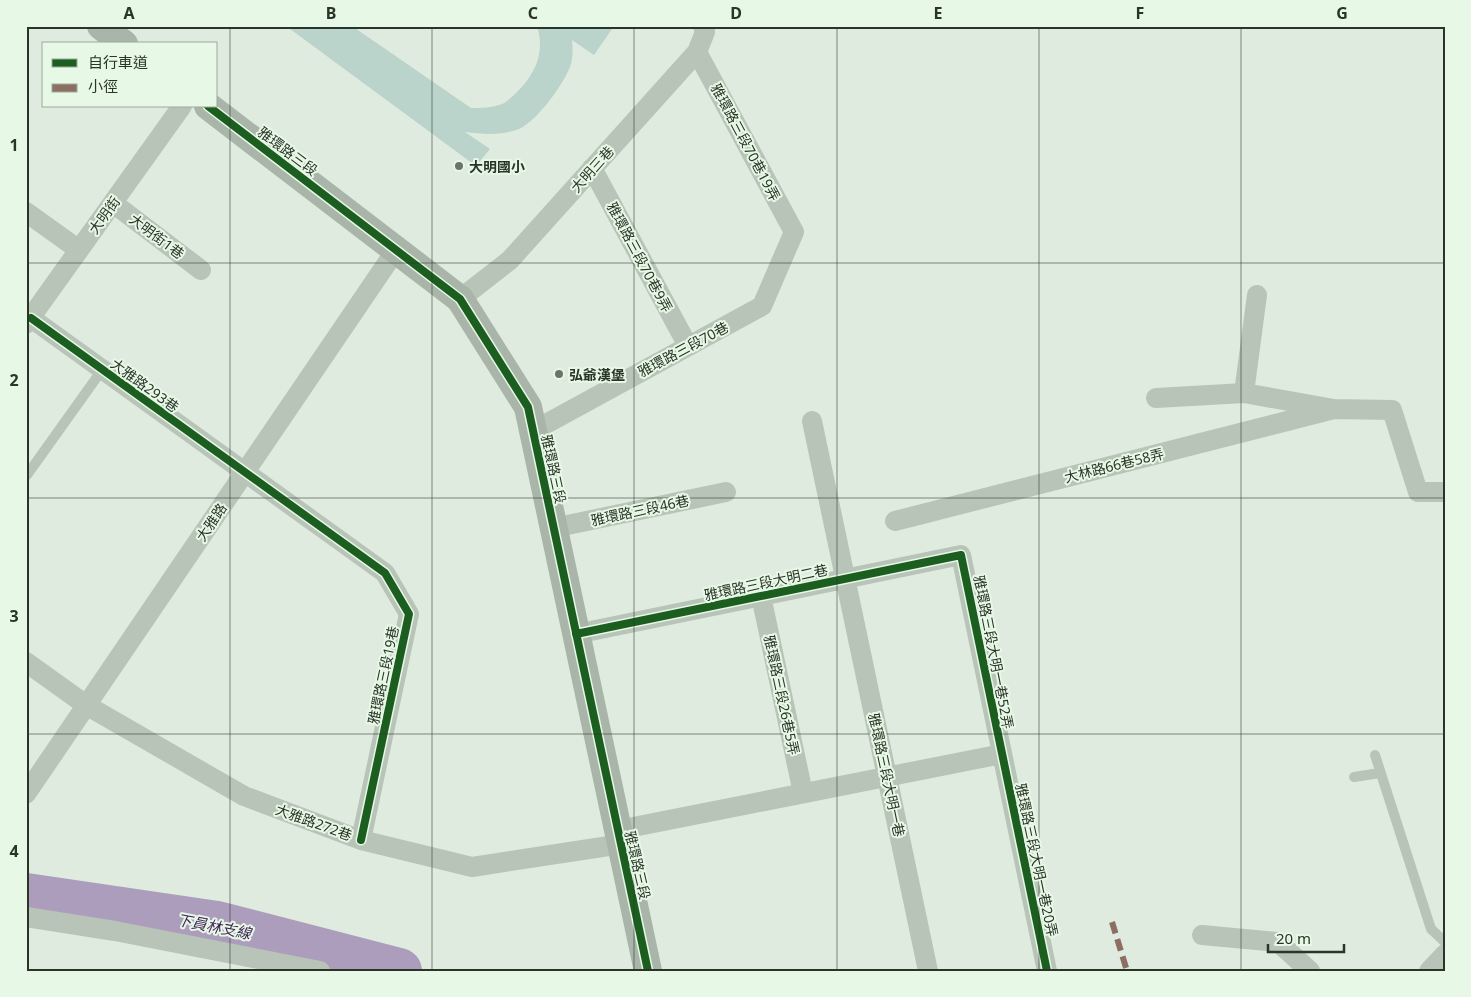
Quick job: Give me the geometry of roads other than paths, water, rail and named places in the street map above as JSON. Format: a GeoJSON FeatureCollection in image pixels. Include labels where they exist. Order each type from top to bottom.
{"type":"FeatureCollection","features":[{"type":"Feature","properties":{"kind":"street"},"geometry":{"type":"LineString","coordinates":[[100,26],[121,42]]}},
{"type":"Feature","properties":{"kind":"street","name":"大明三巷"},"geometry":{"type":"LineString","coordinates":[[460,299],[510,260],[697,52],[705,32],[703,26]]}},
{"type":"Feature","properties":{"kind":"street","name":"雅環路三段70巷19弄"},"geometry":{"type":"LineString","coordinates":[[697,52],[794,232]]}},
{"type":"Feature","properties":{"kind":"street","name":"大明街"},"geometry":{"type":"LineString","coordinates":[[28,321],[181,108]]}},
{"type":"Feature","properties":{"kind":"street","name":"雅環路三段"},"geometry":{"type":"LineString","coordinates":[[211,108],[460,299],[528,406],[648,971]]}},
{"type":"Feature","properties":{"kind":"street","name":"雅環路三段70巷9弄"},"geometry":{"type":"LineString","coordinates":[[592,168],[688,346]]}},
{"type":"Feature","properties":{"kind":"street","name":"大明街1巷"},"geometry":{"type":"LineString","coordinates":[[113,203],[201,270]]}},
{"type":"Feature","properties":{"kind":"street"},"geometry":{"type":"LineString","coordinates":[[26,212],[79,250]]}},
{"type":"Feature","properties":{"kind":"street","name":"雅環路三段70巷"},"geometry":{"type":"LineString","coordinates":[[533,430],[762,306],[794,232]]}},
{"type":"Feature","properties":{"kind":"street","name":"大雅路"},"geometry":{"type":"LineString","coordinates":[[26,794],[396,250]]}},
{"type":"Feature","properties":{"kind":"street"},"geometry":{"type":"LineString","coordinates":[[1244,393],[1257,294]]}},
{"type":"Feature","properties":{"kind":"street","name":"大雅路293巷"},"geometry":{"type":"LineString","coordinates":[[28,321],[102,370],[244,473]]}},
{"type":"Feature","properties":{"kind":"street","name":"大林路66巷58弄"},"geometry":{"type":"LineString","coordinates":[[1156,398],[1244,393],[1334,409],[1392,410],[1418,492],[1445,492]]}},
{"type":"Feature","properties":{"kind":"street","name":"大林路66巷58弄"},"geometry":{"type":"LineString","coordinates":[[895,521],[1334,409]]}},
{"type":"Feature","properties":{"kind":"street","name":"雅環路三段大明一巷"},"geometry":{"type":"LineString","coordinates":[[812,421],[928,971]]}},
{"type":"Feature","properties":{"kind":"street","name":"雅環路三段19巷"},"geometry":{"type":"LineString","coordinates":[[244,473],[385,572],[409,614],[361,840]]}},
{"type":"Feature","properties":{"kind":"street","name":"雅環路三段46巷"},"geometry":{"type":"LineString","coordinates":[[554,528],[726,492]]}},
{"type":"Feature","properties":{"kind":"street","name":"雅環路三段大明二巷"},"geometry":{"type":"LineString","coordinates":[[576,634],[961,555]]}},
{"type":"Feature","properties":{"kind":"street","name":"雅環路三段大明一巷52弄"},"geometry":{"type":"LineString","coordinates":[[961,555],[1002,754]]}},
{"type":"Feature","properties":{"kind":"street","name":"雅環路三段26巷5弄"},"geometry":{"type":"LineString","coordinates":[[761,596],[803,793]]}},
{"type":"Feature","properties":{"kind":"street","name":"大雅路272巷"},"geometry":{"type":"LineString","coordinates":[[26,662],[86,705],[244,796],[361,840],[472,867],[620,837]]}},
{"type":"Feature","properties":{"kind":"street"},"geometry":{"type":"LineString","coordinates":[[620,837],[803,793],[1002,754]]}},
{"type":"Feature","properties":{"kind":"street","name":"雅環路三段大明一巷20弄"},"geometry":{"type":"LineString","coordinates":[[1002,754],[1047,971]]}},
{"type":"Feature","properties":{"kind":"street"},"geometry":{"type":"LineString","coordinates":[[26,918],[115,931],[320,971]]}},
{"type":"Feature","properties":{"kind":"street"},"geometry":{"type":"LineString","coordinates":[[1202,935],[1278,942],[1310,971]]}},
{"type":"Feature","properties":{"kind":"street"},"geometry":{"type":"LineString","coordinates":[[1429,971],[1445,954]]}},
{"type":"Feature","properties":{"kind":"lane"},"geometry":{"type":"LineString","coordinates":[[27,475],[102,370]]}},
{"type":"Feature","properties":{"kind":"lane"},"geometry":{"type":"LineString","coordinates":[[1375,755],[1431,929],[1445,942]]}},
{"type":"Feature","properties":{"kind":"lane"},"geometry":{"type":"LineString","coordinates":[[1354,777],[1380,773]]}},
{"type":"Feature","properties":{"kind":"waterway","name":"下員林支線"},"geometry":{"type":"LineString","coordinates":[[26,896],[217,924],[399,971]]}},
{"type":"Feature","properties":{"kind":"place","name":"大明國小"},"geometry":{"type":"Point","coordinates":[459,166]}},
{"type":"Feature","properties":{"kind":"place","name":"弘爺漢堡"},"geometry":{"type":"Point","coordinates":[559,374]}}]}
